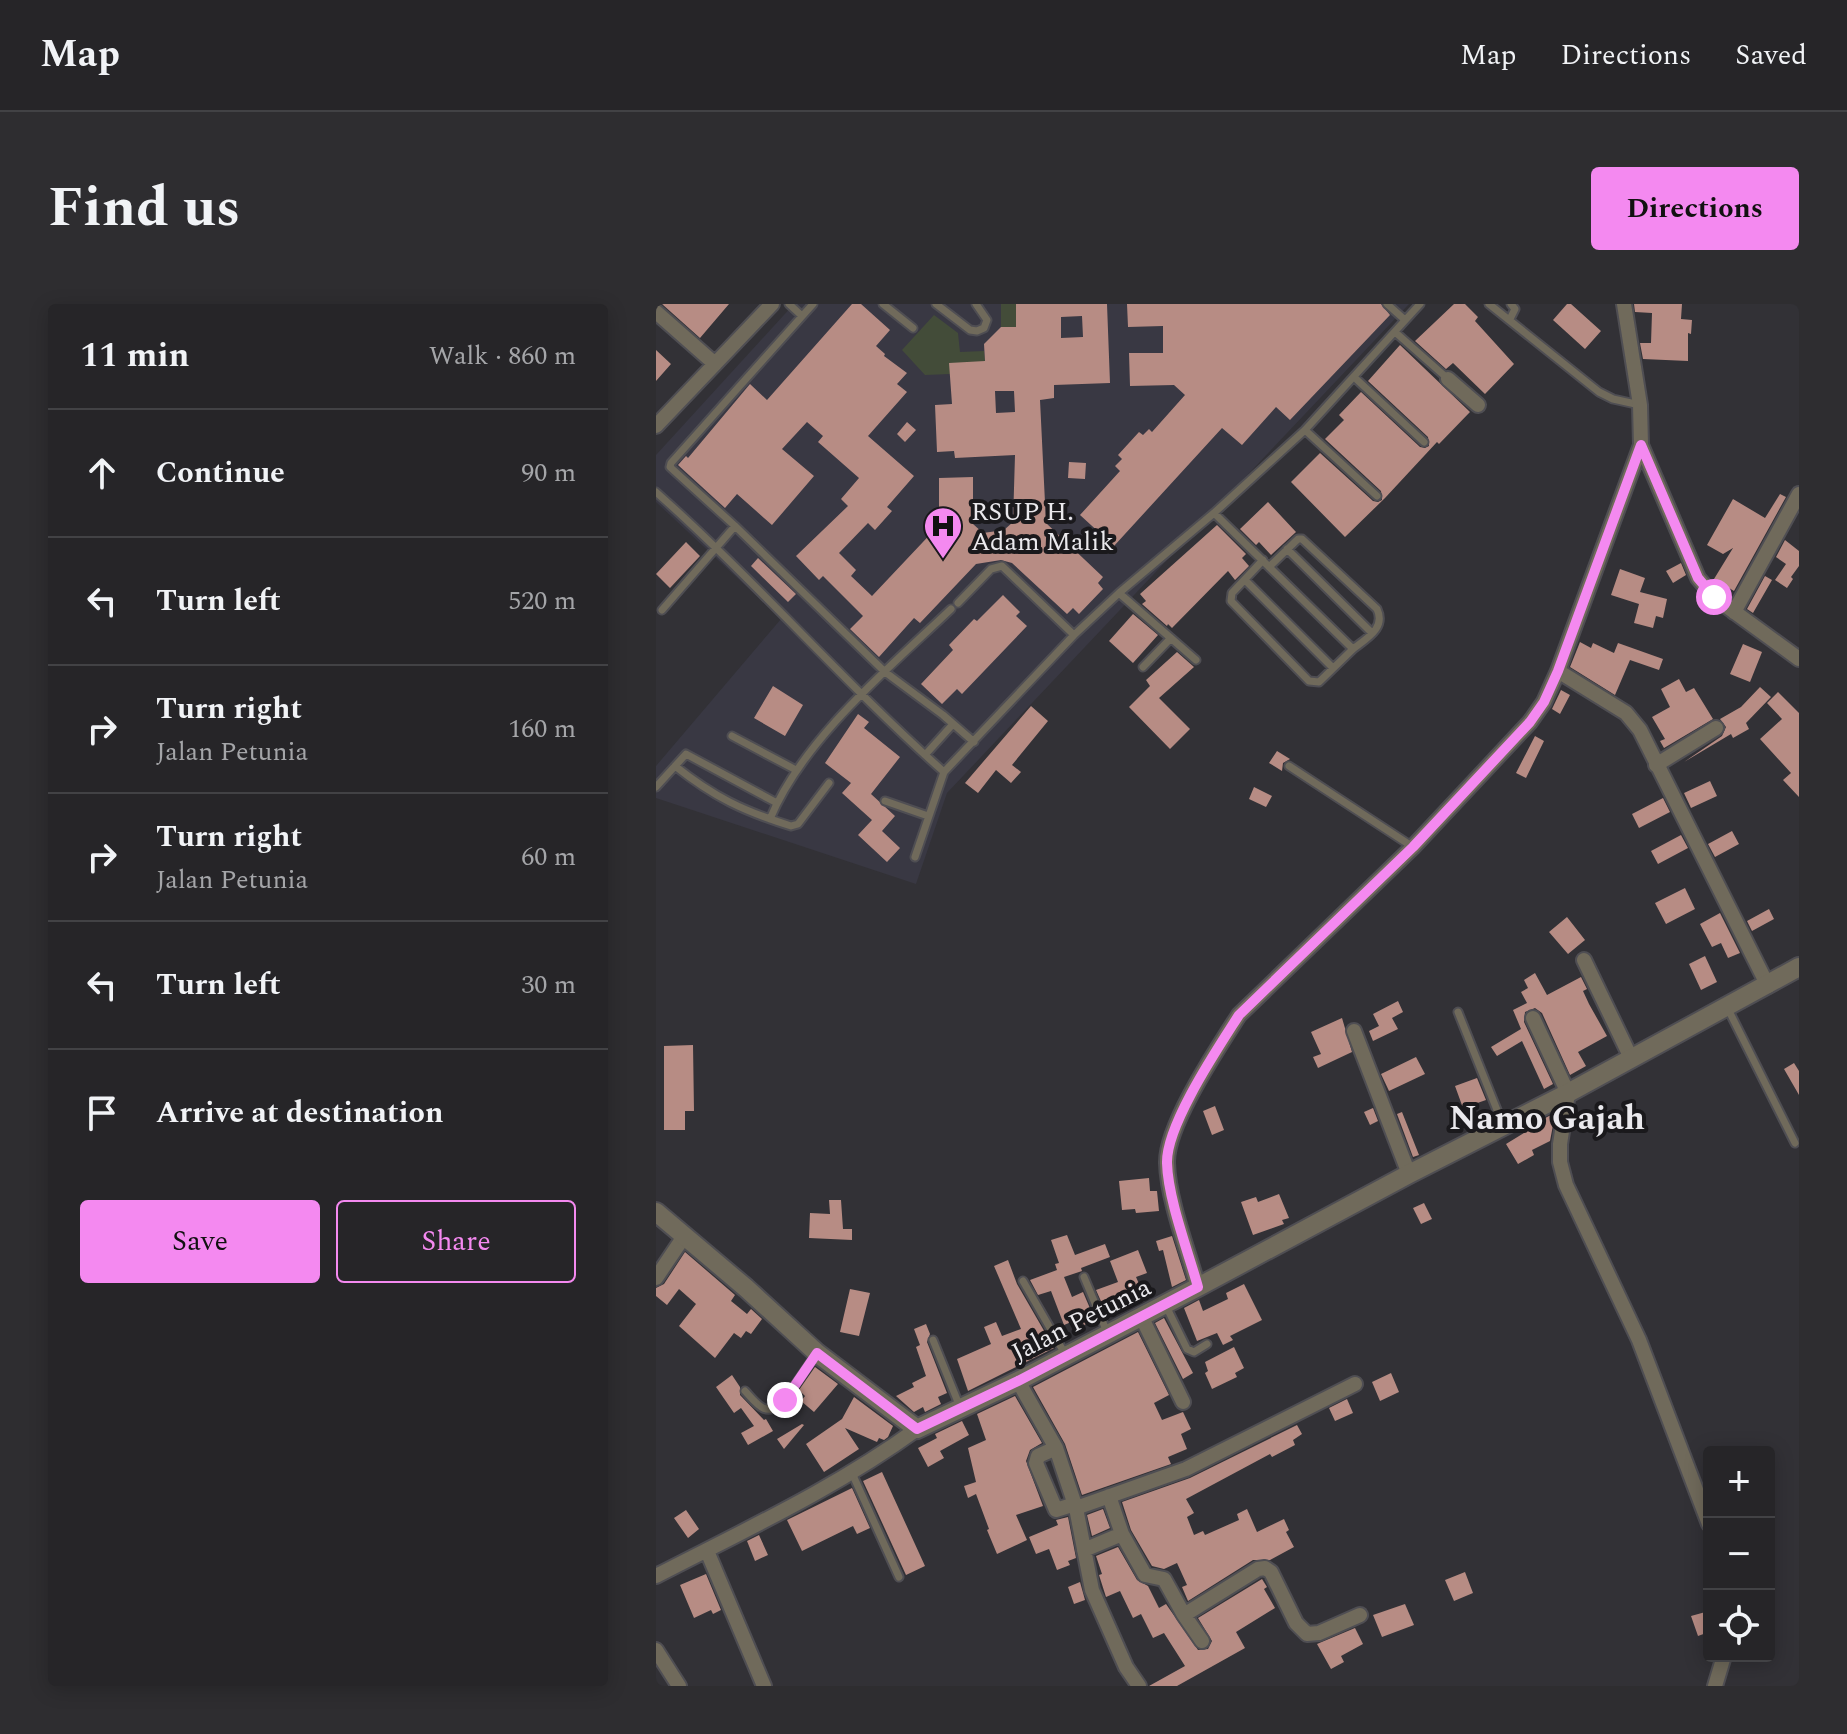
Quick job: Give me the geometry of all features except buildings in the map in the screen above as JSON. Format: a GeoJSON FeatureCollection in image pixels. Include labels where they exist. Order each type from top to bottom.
{"type":"FeatureCollection","features":[{"type":"Feature","properties":{"kind":"street"},"geometry":{"type":"LineString","coordinates":[[657,424],[772,304]]}},
{"type":"Feature","properties":{"kind":"street"},"geometry":{"type":"LineString","coordinates":[[1198,1287],[1167,1160],[1178,1121],[1217,1049],[1239,1015],[1413,847],[1530,722],[1544,702],[1558,671],[1641,445],[1640,405],[1624,304]]}},
{"type":"Feature","properties":{"kind":"street"},"geometry":{"type":"LineString","coordinates":[[656,312],[715,364]]}},
{"type":"Feature","properties":{"kind":"street"},"geometry":{"type":"LineString","coordinates":[[1448,379],[1478,405]]}},
{"type":"Feature","properties":{"kind":"street"},"geometry":{"type":"LineString","coordinates":[[1641,445],[1698,578],[1714,597],[1799,659]]}},
{"type":"Feature","properties":{"kind":"street"},"geometry":{"type":"LineString","coordinates":[[1734,612],[1799,494]]}},
{"type":"Feature","properties":{"kind":"street"},"geometry":{"type":"LineString","coordinates":[[1558,671],[1633,720],[1768,986]]}},
{"type":"Feature","properties":{"kind":"street"},"geometry":{"type":"LineString","coordinates":[[1656,765],[1716,728]]}},
{"type":"Feature","properties":{"kind":"street"},"geometry":{"type":"LineString","coordinates":[[1584,960],[1631,1058]]}},
{"type":"Feature","properties":{"kind":"street","name":"Jalan Petunia"},"geometry":{"type":"LineString","coordinates":[[917,1429],[1018,1381],[1504,1127],[1799,967]]}},
{"type":"Feature","properties":{"kind":"street"},"geometry":{"type":"LineString","coordinates":[[1533,1018],[1568,1093],[1560,1144],[1560,1162],[1566,1185],[1639,1340],[1707,1518]]}},
{"type":"Feature","properties":{"kind":"street"},"geometry":{"type":"LineString","coordinates":[[1354,1031],[1409,1174]]}},
{"type":"Feature","properties":{"kind":"street"},"geometry":{"type":"LineString","coordinates":[[656,1212],[817,1353],[917,1429],[885,1452],[770,1519],[656,1576]]}},
{"type":"Feature","properties":{"kind":"street"},"geometry":{"type":"LineString","coordinates":[[656,1278],[685,1235]]}},
{"type":"Feature","properties":{"kind":"street"},"geometry":{"type":"LineString","coordinates":[[1141,1316],[1183,1402]]}},
{"type":"Feature","properties":{"kind":"street"},"geometry":{"type":"LineString","coordinates":[[1018,1381],[1056,1448],[1075,1506],[1092,1590],[1126,1667],[1139,1686]]}},
{"type":"Feature","properties":{"kind":"street"},"geometry":{"type":"LineString","coordinates":[[1056,1448],[1038,1456],[1036,1463],[1056,1510],[1109,1496],[1202,1461],[1355,1384]]}},
{"type":"Feature","properties":{"kind":"street"},"geometry":{"type":"LineString","coordinates":[[1109,1496],[1122,1534],[1145,1575],[1164,1579],[1202,1641]]}},
{"type":"Feature","properties":{"kind":"street"},"geometry":{"type":"LineString","coordinates":[[1084,1550],[1122,1534]]}},
{"type":"Feature","properties":{"kind":"street"},"geometry":{"type":"LineString","coordinates":[[707,1551],[764,1686]]}},
{"type":"Feature","properties":{"kind":"street"},"geometry":{"type":"LineString","coordinates":[[1184,1615],[1258,1569],[1265,1568],[1271,1572],[1296,1623],[1307,1634],[1319,1633],[1360,1615]]}},
{"type":"Feature","properties":{"kind":"street"},"geometry":{"type":"LineString","coordinates":[[656,1650],[679,1686]]}},
{"type":"Feature","properties":{"kind":"street"},"geometry":{"type":"LineString","coordinates":[[1715,1686],[1722,1662]]}},
{"type":"Feature","properties":{"kind":"lane"},"geometry":{"type":"LineString","coordinates":[[789,304],[802,316]]}},
{"type":"Feature","properties":{"kind":"lane"},"geometry":{"type":"LineString","coordinates":[[813,304],[670,465],[885,672],[974,742]]}},
{"type":"Feature","properties":{"kind":"lane"},"geometry":{"type":"LineString","coordinates":[[883,304],[913,328]]}},
{"type":"Feature","properties":{"kind":"lane"},"geometry":{"type":"LineString","coordinates":[[936,304],[970,330],[977,331],[984,328],[987,320],[976,304]]}},
{"type":"Feature","properties":{"kind":"lane"},"geometry":{"type":"LineString","coordinates":[[1387,304],[1405,320]]}},
{"type":"Feature","properties":{"kind":"lane"},"geometry":{"type":"LineString","coordinates":[[915,857],[944,772],[1074,635],[1305,430],[1420,304]]}},
{"type":"Feature","properties":{"kind":"lane"},"geometry":{"type":"LineString","coordinates":[[1489,304],[1599,392],[1613,399],[1640,405]]}},
{"type":"Feature","properties":{"kind":"lane"},"geometry":{"type":"LineString","coordinates":[[1510,319],[1515,309],[1511,304]]}},
{"type":"Feature","properties":{"kind":"lane"},"geometry":{"type":"LineString","coordinates":[[1395,332],[1448,379]]}},
{"type":"Feature","properties":{"kind":"lane"},"geometry":{"type":"LineString","coordinates":[[1354,377],[1424,442]]}},
{"type":"Feature","properties":{"kind":"lane"},"geometry":{"type":"LineString","coordinates":[[1305,430],[1377,496]]}},
{"type":"Feature","properties":{"kind":"lane"},"geometry":{"type":"LineString","coordinates":[[656,492],[716,546],[860,693],[944,772]]}},
{"type":"Feature","properties":{"kind":"lane"},"geometry":{"type":"LineString","coordinates":[[1214,513],[1353,649]]}},
{"type":"Feature","properties":{"kind":"lane"},"geometry":{"type":"LineString","coordinates":[[662,610],[735,526]]}},
{"type":"Feature","properties":{"kind":"lane"},"geometry":{"type":"LineString","coordinates":[[1263,560],[1232,593],[1231,601],[1309,681],[1319,682],[1372,633],[1380,624],[1381,616],[1302,539],[1298,539],[1269,567]]}},
{"type":"Feature","properties":{"kind":"lane"},"geometry":{"type":"LineString","coordinates":[[1287,549],[1372,633]]}},
{"type":"Feature","properties":{"kind":"lane"},"geometry":{"type":"LineString","coordinates":[[958,603],[991,569],[1002,566],[1074,635]]}},
{"type":"Feature","properties":{"kind":"lane"},"geometry":{"type":"LineString","coordinates":[[1245,580],[1333,668]]}},
{"type":"Feature","properties":{"kind":"lane"},"geometry":{"type":"LineString","coordinates":[[1119,593],[1196,660]]}},
{"type":"Feature","properties":{"kind":"lane"},"geometry":{"type":"LineString","coordinates":[[770,819],[796,770],[860,693],[951,609]]}},
{"type":"Feature","properties":{"kind":"lane"},"geometry":{"type":"LineString","coordinates":[[1143,667],[1171,638]]}},
{"type":"Feature","properties":{"kind":"lane"},"geometry":{"type":"LineString","coordinates":[[925,755],[953,724]]}},
{"type":"Feature","properties":{"kind":"lane"},"geometry":{"type":"LineString","coordinates":[[732,736],[796,770]]}},
{"type":"Feature","properties":{"kind":"lane"},"geometry":{"type":"LineString","coordinates":[[656,787],[686,754],[777,803]]}},
{"type":"Feature","properties":{"kind":"lane"},"geometry":{"type":"LineString","coordinates":[[675,766],[709,793],[733,806],[791,826],[798,824],[829,783]]}},
{"type":"Feature","properties":{"kind":"lane"},"geometry":{"type":"LineString","coordinates":[[1289,766],[1413,847]]}},
{"type":"Feature","properties":{"kind":"lane"},"geometry":{"type":"LineString","coordinates":[[885,801],[928,816]]}},
{"type":"Feature","properties":{"kind":"lane"},"geometry":{"type":"LineString","coordinates":[[1727,1007],[1795,1143]]}},
{"type":"Feature","properties":{"kind":"lane"},"geometry":{"type":"LineString","coordinates":[[1458,1012],[1504,1127]]}},
{"type":"Feature","properties":{"kind":"lane"},"geometry":{"type":"LineString","coordinates":[[1084,1277],[1108,1334]]}},
{"type":"Feature","properties":{"kind":"lane"},"geometry":{"type":"LineString","coordinates":[[1023,1281],[1066,1356]]}},
{"type":"Feature","properties":{"kind":"lane"},"geometry":{"type":"LineString","coordinates":[[1165,1304],[1187,1349],[1194,1352],[1207,1344]]}},
{"type":"Feature","properties":{"kind":"lane"},"geometry":{"type":"LineString","coordinates":[[933,1340],[960,1407]]}},
{"type":"Feature","properties":{"kind":"lane"},"geometry":{"type":"LineString","coordinates":[[745,1391],[760,1407],[774,1410],[782,1404],[817,1353]]}},
{"type":"Feature","properties":{"kind":"lane"},"geometry":{"type":"LineString","coordinates":[[851,1471],[899,1577]]}},
{"type":"Feature","properties":{"kind":"shaded area","name":"RSUP H. Adam Malik"},"geometry":{"type":"Polygon","coordinates":[[[794,304],[1409,304],[947,793],[916,884],[656,798],[656,766],[781,619],[656,502],[656,455],[794,304]]]}},
{"type":"Feature","properties":{"kind":"green space"},"geometry":{"type":"Polygon","coordinates":[[[1001,304],[1016,304],[1016,327],[1001,327],[1001,304]]]}},
{"type":"Feature","properties":{"kind":"green space"},"geometry":{"type":"Polygon","coordinates":[[[934,315],[958,333],[960,352],[984,351],[985,361],[950,374],[925,375],[902,350],[934,315]]]}},
{"type":"Feature","properties":{"kind":"place","name":"RSUP H. Adam Malik"},"geometry":{"type":"Point","coordinates":[943,560]}},
{"type":"Feature","properties":{"kind":"district","name":"Namo Gajah"},"geometry":{"type":"Point","coordinates":[1547,1117]}},
{"type":"Feature","properties":{"kind":"route"},"geometry":{"type":"LineString","coordinates":[[785,1400],[817,1353],[917,1429],[1018,1381],[1198,1287],[1169,1183],[1167,1160],[1178,1121],[1239,1015],[1413,847],[1530,722],[1544,702],[1641,445],[1698,578],[1714,597]]}}]}
